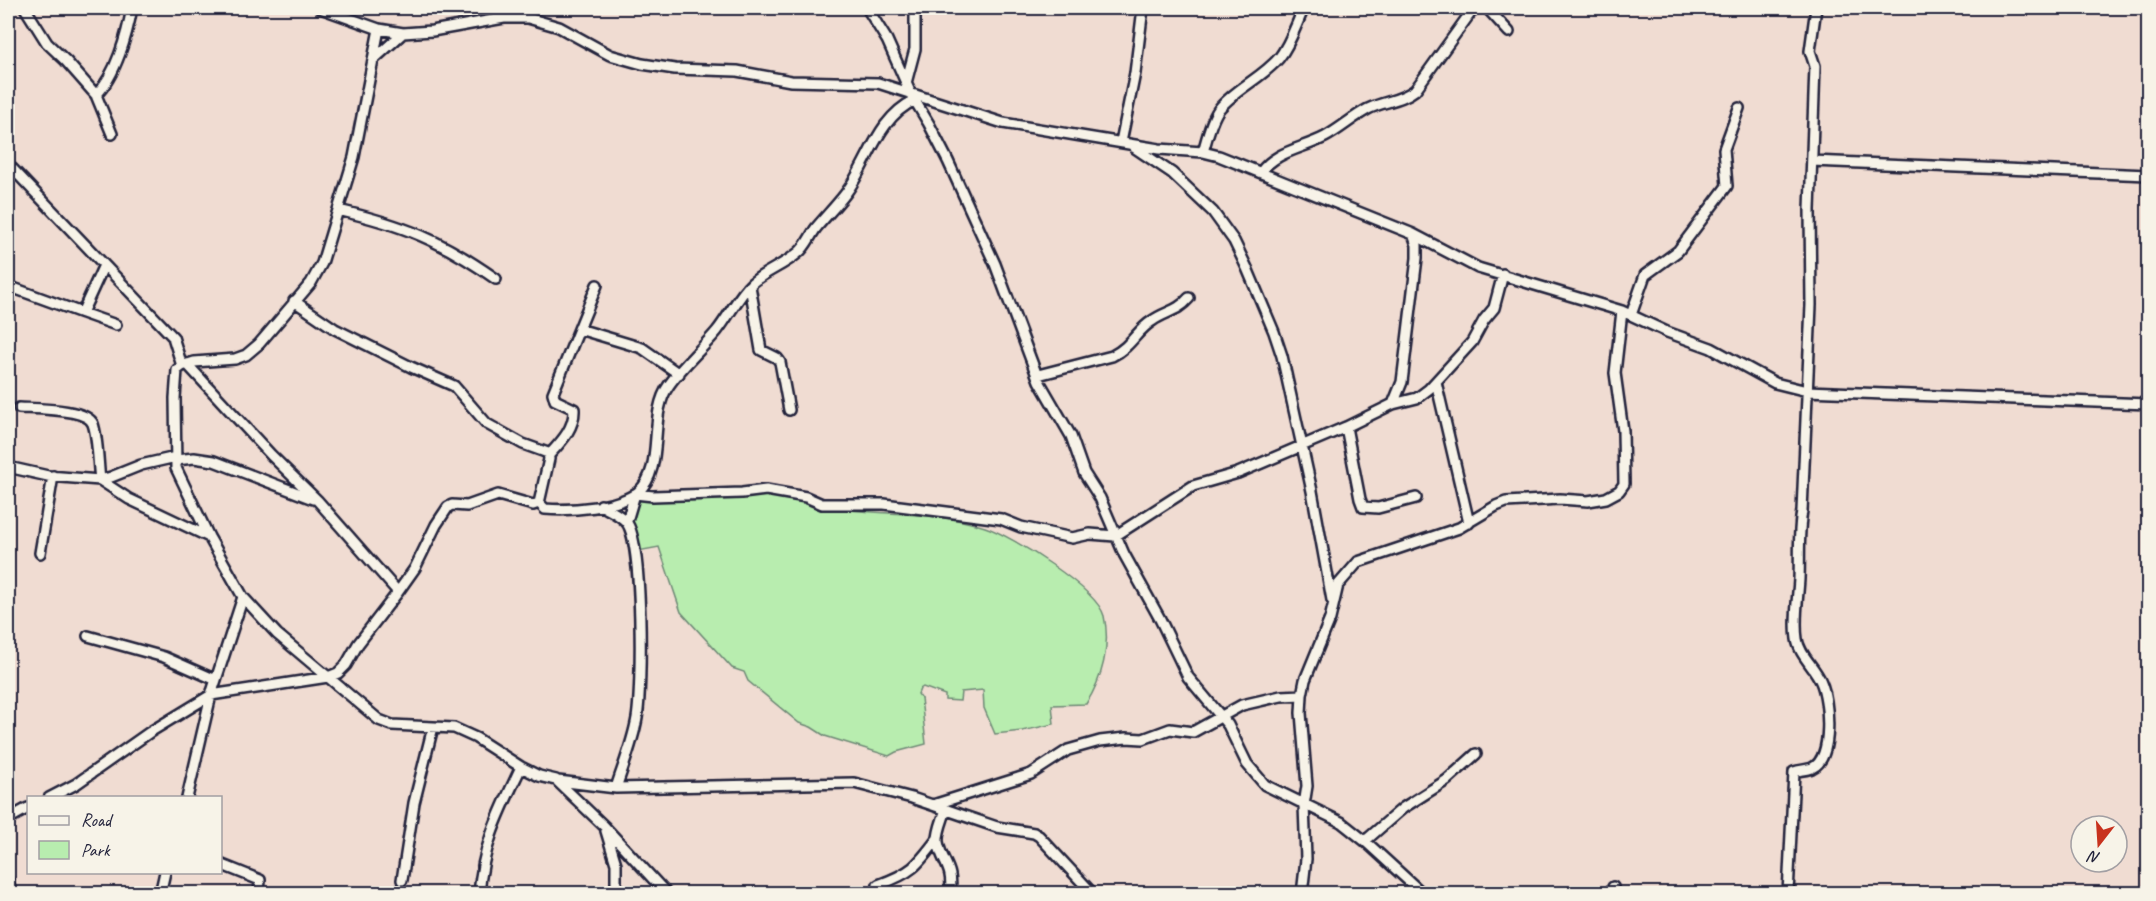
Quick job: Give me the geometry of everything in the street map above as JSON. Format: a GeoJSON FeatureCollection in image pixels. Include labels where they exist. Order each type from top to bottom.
{"type":"FeatureCollection","features":[{"type":"Feature","properties":{"kind":"street"},"geometry":{"type":"LineString","coordinates":[[25,8],[47,43],[96,95],[112,134]]}},
{"type":"Feature","properties":{"kind":"street"},"geometry":{"type":"LineString","coordinates":[[96,95],[112,74],[132,8]]}},
{"type":"Feature","properties":{"kind":"street"},"geometry":{"type":"LineString","coordinates":[[320,8],[379,29],[403,33],[432,31],[516,17],[559,27],[610,55],[642,64],[675,69],[737,71],[791,81],[878,83],[913,97],[1003,123],[1174,151],[1203,152],[1219,156],[1413,234],[1478,268],[1626,313],[1667,332],[1711,348],[1775,383],[1807,391],[2148,404]]}},
{"type":"Feature","properties":{"kind":"street"},"geometry":{"type":"LineString","coordinates":[[494,20],[501,8]]}},
{"type":"Feature","properties":{"kind":"street"},"geometry":{"type":"LineString","coordinates":[[867,8],[887,40],[906,84],[948,161],[987,246],[1046,394],[1071,436],[1084,473],[1104,506],[1115,536],[1160,619],[1188,677],[1228,725],[1240,751],[1257,776],[1272,789],[1341,822],[1423,894]]}},
{"type":"Feature","properties":{"kind":"street"},"geometry":{"type":"LineString","coordinates":[[906,84],[915,49],[915,8]]}},
{"type":"Feature","properties":{"kind":"street"},"geometry":{"type":"LineString","coordinates":[[1125,143],[1143,8]]}},
{"type":"Feature","properties":{"kind":"street"},"geometry":{"type":"LineString","coordinates":[[1203,152],[1218,110],[1263,75],[1281,56],[1304,8]]}},
{"type":"Feature","properties":{"kind":"street"},"geometry":{"type":"LineString","coordinates":[[1261,172],[1272,159],[1307,146],[1369,109],[1408,95],[1415,90],[1474,8]]}},
{"type":"Feature","properties":{"kind":"street"},"geometry":{"type":"LineString","coordinates":[[1486,8],[1509,32]]}},
{"type":"Feature","properties":{"kind":"street"},"geometry":{"type":"LineString","coordinates":[[1788,894],[1794,772],[1813,768],[1822,758],[1827,743],[1827,722],[1822,685],[1801,651],[1797,639],[1799,528],[1802,511],[1811,305],[1815,66],[1810,47],[1816,8]]}},
{"type":"Feature","properties":{"kind":"street"},"geometry":{"type":"LineString","coordinates":[[379,29],[354,157],[322,262],[311,283],[259,344],[246,355],[236,359],[184,365],[177,370],[176,468],[209,537],[243,597],[277,634],[385,723],[454,728],[539,776],[616,788],[854,783],[933,805],[997,827],[1034,832],[1094,894]]}},
{"type":"Feature","properties":{"kind":"street"},"geometry":{"type":"LineString","coordinates":[[373,60],[403,33]]}},
{"type":"Feature","properties":{"kind":"street"},"geometry":{"type":"LineString","coordinates":[[616,788],[636,721],[639,701],[639,594],[633,540],[627,521],[635,494],[648,478],[662,397],[717,331],[750,286],[798,253],[850,188],[880,131],[913,97]]}},
{"type":"Feature","properties":{"kind":"street"},"geometry":{"type":"LineString","coordinates":[[1302,894],[1306,859],[1304,805],[1307,786],[1301,713],[1302,695],[1305,680],[1330,619],[1338,585],[1358,562],[1469,523],[1506,502],[1560,499],[1588,501],[1615,494],[1622,488],[1624,484],[1623,431],[1615,373],[1626,313],[1646,275],[1678,251],[1727,186],[1724,149],[1739,108]]}},
{"type":"Feature","properties":{"kind":"street"},"geometry":{"type":"LineString","coordinates":[[1125,143],[1151,157],[1190,188],[1213,212],[1234,241],[1247,268],[1277,340],[1312,491],[1332,604]]}},
{"type":"Feature","properties":{"kind":"street"},"geometry":{"type":"LineString","coordinates":[[1812,161],[2148,175]]}},
{"type":"Feature","properties":{"kind":"street"},"geometry":{"type":"LineString","coordinates":[[8,164],[173,337],[184,365],[271,456],[318,501],[398,592]]}},
{"type":"Feature","properties":{"kind":"street"},"geometry":{"type":"LineString","coordinates":[[338,210],[417,232],[471,261],[496,279]]}},
{"type":"Feature","properties":{"kind":"street"},"geometry":{"type":"LineString","coordinates":[[1393,404],[1402,382],[1417,258],[1417,245],[1413,234]]}},
{"type":"Feature","properties":{"kind":"street"},"geometry":{"type":"LineString","coordinates":[[82,313],[104,265]]}},
{"type":"Feature","properties":{"kind":"street"},"geometry":{"type":"LineString","coordinates":[[539,503],[545,509],[558,510],[601,505],[635,494],[653,496],[766,490],[806,497],[822,504],[884,504],[1002,519],[1021,527],[1072,538],[1090,534],[1115,536],[1193,486],[1238,473],[1346,427],[1393,404],[1418,398],[1466,350],[1494,308],[1503,274]]}},
{"type":"Feature","properties":{"kind":"street"},"geometry":{"type":"LineString","coordinates":[[539,503],[549,455],[564,438],[574,415],[574,409],[553,397],[597,285]]}},
{"type":"Feature","properties":{"kind":"street"},"geometry":{"type":"LineString","coordinates":[[8,286],[116,325]]}},
{"type":"Feature","properties":{"kind":"street"},"geometry":{"type":"LineString","coordinates":[[750,286],[761,350],[780,362],[789,410]]}},
{"type":"Feature","properties":{"kind":"street"},"geometry":{"type":"LineString","coordinates":[[1038,375],[1112,356],[1121,351],[1149,323],[1176,310],[1189,298]]}},
{"type":"Feature","properties":{"kind":"street"},"geometry":{"type":"LineString","coordinates":[[294,301],[335,329],[454,386],[487,423],[523,444],[549,455]]}},
{"type":"Feature","properties":{"kind":"street"},"geometry":{"type":"LineString","coordinates":[[579,329],[642,348],[679,374]]}},
{"type":"Feature","properties":{"kind":"street"},"geometry":{"type":"LineString","coordinates":[[1436,382],[1469,523]]}},
{"type":"Feature","properties":{"kind":"street"},"geometry":{"type":"LineString","coordinates":[[18,408],[87,416],[93,423],[100,480],[129,500],[209,537]]}},
{"type":"Feature","properties":{"kind":"street"},"geometry":{"type":"LineString","coordinates":[[1346,427],[1363,507],[1378,508],[1416,498]]}},
{"type":"Feature","properties":{"kind":"street"},"geometry":{"type":"LineString","coordinates":[[8,467],[53,476],[100,480],[141,465],[194,458],[214,461],[318,501]]}},
{"type":"Feature","properties":{"kind":"street"},"geometry":{"type":"LineString","coordinates":[[40,553],[53,476]]}},
{"type":"Feature","properties":{"kind":"street"},"geometry":{"type":"LineString","coordinates":[[53,796],[76,784],[150,732],[211,695],[328,677],[338,673],[415,567],[436,525],[448,507],[467,506],[498,495],[533,505],[539,503]]}},
{"type":"Feature","properties":{"kind":"street"},"geometry":{"type":"LineString","coordinates":[[601,505],[627,521]]}},
{"type":"Feature","properties":{"kind":"street"},"geometry":{"type":"LineString","coordinates":[[211,695],[243,597]]}},
{"type":"Feature","properties":{"kind":"street"},"geometry":{"type":"LineString","coordinates":[[187,796],[211,695],[243,597]]}},
{"type":"Feature","properties":{"kind":"street"},"geometry":{"type":"LineString","coordinates":[[87,636],[164,657],[216,680]]}},
{"type":"Feature","properties":{"kind":"street"},"geometry":{"type":"LineString","coordinates":[[933,805],[1031,774],[1068,750],[1100,741],[1143,739],[1170,729],[1193,732],[1221,715],[1253,701],[1302,695]]}},
{"type":"Feature","properties":{"kind":"street"},"geometry":{"type":"LineString","coordinates":[[402,880],[414,803],[433,727]]}},
{"type":"Feature","properties":{"kind":"street"},"geometry":{"type":"LineString","coordinates":[[1365,841],[1403,808],[1447,780],[1476,754]]}},
{"type":"Feature","properties":{"kind":"street"},"geometry":{"type":"LineString","coordinates":[[479,894],[485,852],[495,822],[521,767]]}},
{"type":"Feature","properties":{"kind":"street"},"geometry":{"type":"LineString","coordinates":[[556,780],[604,826],[667,894]]}},
{"type":"Feature","properties":{"kind":"street"},"geometry":{"type":"LineString","coordinates":[[8,819],[27,809]]}},
{"type":"Feature","properties":{"kind":"street"},"geometry":{"type":"LineString","coordinates":[[946,809],[938,838],[951,877],[950,894]]}},
{"type":"Feature","properties":{"kind":"street"},"geometry":{"type":"LineString","coordinates":[[604,826],[616,864],[616,894]]}},
{"type":"Feature","properties":{"kind":"street"},"geometry":{"type":"LineString","coordinates":[[878,885],[902,877],[912,869],[938,838]]}},
{"type":"Feature","properties":{"kind":"street"},"geometry":{"type":"LineString","coordinates":[[222,865],[260,880],[259,894]]}},
{"type":"Feature","properties":{"kind":"street"},"geometry":{"type":"LineString","coordinates":[[160,894],[165,874]]}},
{"type":"Feature","properties":{"kind":"street"},"geometry":{"type":"LineString","coordinates":[[8,880],[11,894]]}},
{"type":"Feature","properties":{"kind":"green space"},"geometry":{"type":"Polygon","coordinates":[[[714,488],[750,495],[791,497],[840,509],[949,519],[998,532],[1033,552],[1070,578],[1098,605],[1104,616],[1106,627],[1106,650],[1101,673],[1092,694],[1086,704],[1052,705],[1054,724],[995,734],[984,708],[983,690],[961,692],[960,701],[945,700],[945,695],[923,687],[918,694],[921,698],[926,744],[889,756],[825,736],[799,723],[748,681],[744,672],[732,668],[681,612],[659,547],[638,551],[632,529],[637,497],[714,488]]]}}]}
